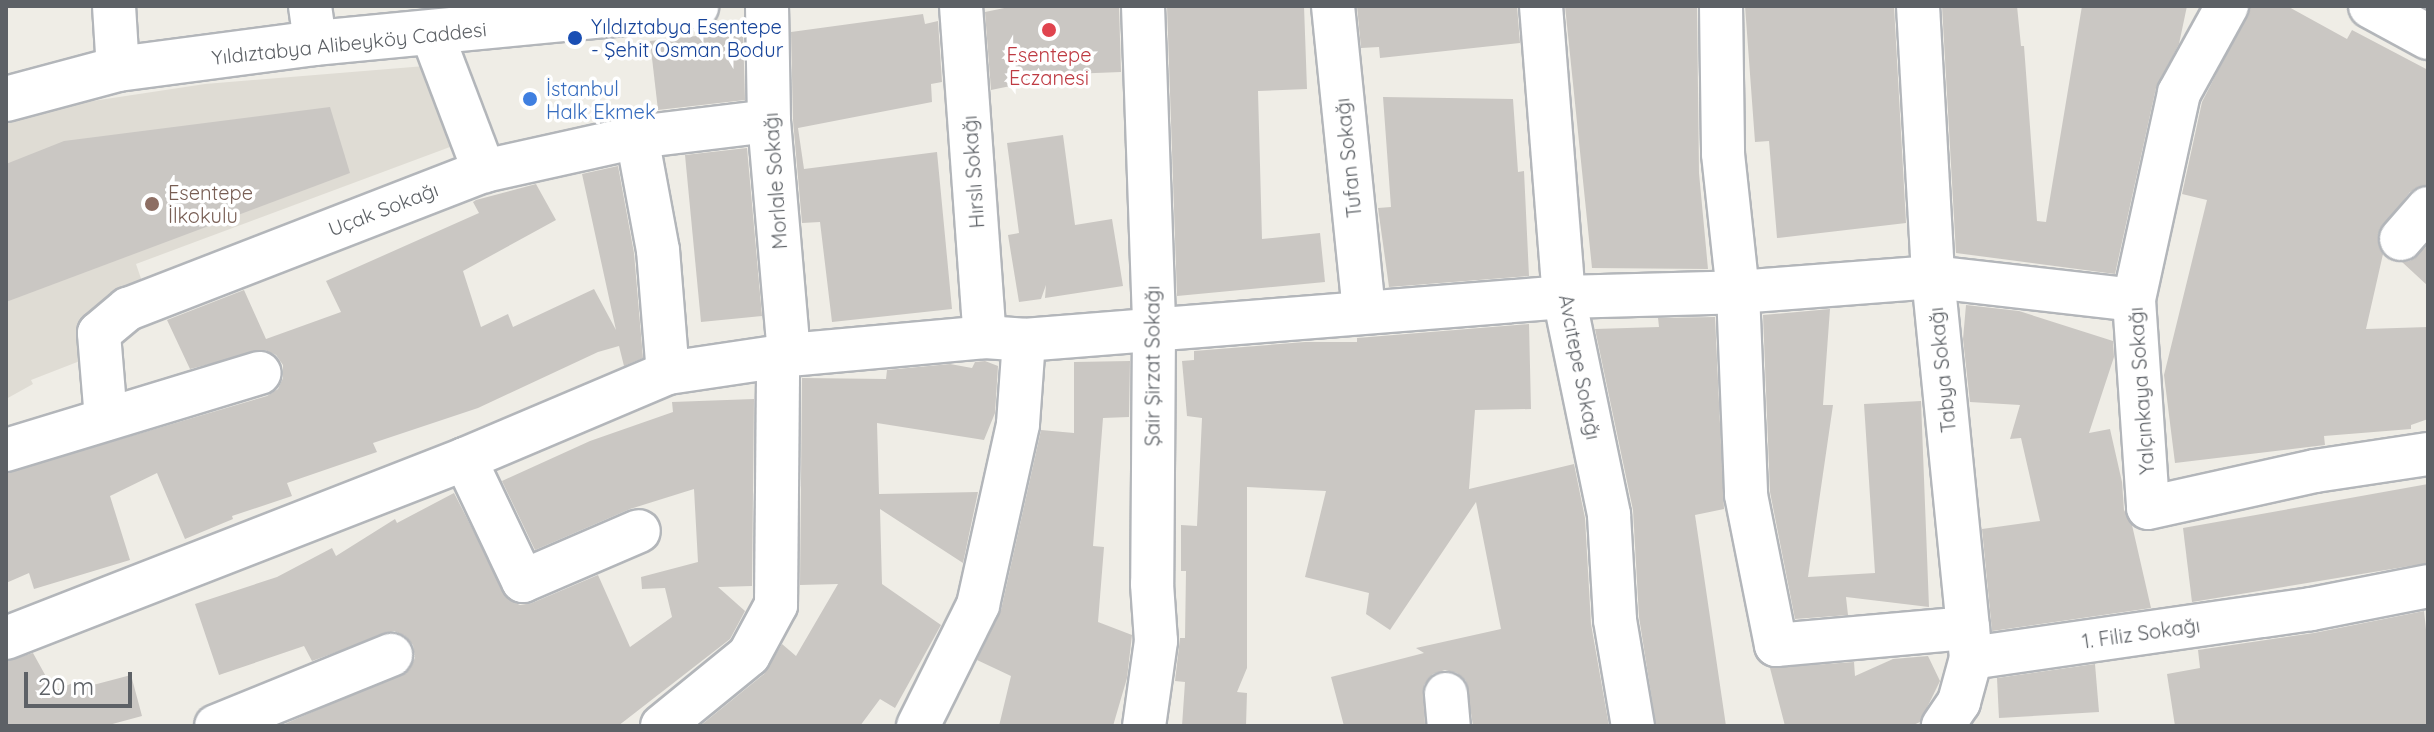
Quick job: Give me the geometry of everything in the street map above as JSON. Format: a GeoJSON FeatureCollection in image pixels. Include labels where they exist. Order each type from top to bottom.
{"type":"FeatureCollection","features":[{"type":"Feature","properties":{"kind":"main road","name":"Yıldıztabya Alibeyköy Caddesi"},"geometry":{"type":"LineString","coordinates":[[6,99],[118,69],[312,25],[432,34],[487,17],[696,6]]}},
{"type":"Feature","properties":{"kind":"main road"},"geometry":{"type":"LineString","coordinates":[[2377,8],[2428,37]]}},
{"type":"Feature","properties":{"kind":"street"},"geometry":{"type":"LineString","coordinates":[[114,6],[118,69]]}},
{"type":"Feature","properties":{"kind":"street","name":"Morlale Sokağı"},"geometry":{"type":"LineString","coordinates":[[662,726],[749,655],[776,605],[784,356],[769,121],[767,6]]}},
{"type":"Feature","properties":{"kind":"street","name":"Hırslı Sokağı"},"geometry":{"type":"LineString","coordinates":[[918,726],[978,605],[1018,424],[961,6]]}},
{"type":"Feature","properties":{"kind":"street","name":"Şair Şirzat Sokağı"},"geometry":{"type":"LineString","coordinates":[[1143,6],[1154,328],[1152,584],[1156,641],[1144,726]]}},
{"type":"Feature","properties":{"kind":"street","name":"Tufan Sokağı"},"geometry":{"type":"LineString","coordinates":[[1333,6],[1364,310]]}},
{"type":"Feature","properties":{"kind":"street","name":"Avcıtepe Sokağı"},"geometry":{"type":"LineString","coordinates":[[1541,6],[1564,297],[1609,515],[1615,620],[1633,726]]}},
{"type":"Feature","properties":{"kind":"street"},"geometry":{"type":"LineString","coordinates":[[1721,6],[1723,154],[1738,292]]}},
{"type":"Feature","properties":{"kind":"street","name":"Tabya Sokağı"},"geometry":{"type":"LineString","coordinates":[[1918,6],[1933,277],[1969,643],[1959,702],[1943,726]]}},
{"type":"Feature","properties":{"kind":"street","name":"Yalçınkaya Sokağı"},"geometry":{"type":"LineString","coordinates":[[2227,6],[2179,93],[2134,300],[2148,508],[2315,471],[2428,454]]}},
{"type":"Feature","properties":{"kind":"street"},"geometry":{"type":"LineString","coordinates":[[432,34],[484,171]]}},
{"type":"Feature","properties":{"kind":"street","name":"Uçak Sokağı"},"geometry":{"type":"LineString","coordinates":[[106,419],[99,333],[128,309],[484,171],[637,137],[769,121]]}},
{"type":"Feature","properties":{"kind":"street"},"geometry":{"type":"LineString","coordinates":[[637,137],[658,250],[668,373]]}},
{"type":"Feature","properties":{"kind":"street"},"geometry":{"type":"LineString","coordinates":[[2401,239],[2428,208]]}},
{"type":"Feature","properties":{"kind":"street"},"geometry":{"type":"LineString","coordinates":[[6,638],[465,459],[668,373],[784,356],[1364,310],[1564,297],[1738,292],[1933,277],[2134,300]]}},
{"type":"Feature","properties":{"kind":"street","name":"1. Filiz Sokağı"},"geometry":{"type":"LineString","coordinates":[[1738,292],[1746,495],[1776,645],[1969,643],[2311,609],[2428,586]]}},
{"type":"Feature","properties":{"kind":"street"},"geometry":{"type":"LineString","coordinates":[[6,450],[260,373]]}},
{"type":"Feature","properties":{"kind":"street"},"geometry":{"type":"LineString","coordinates":[[465,459],[523,581],[639,531]]}},
{"type":"Feature","properties":{"kind":"street"},"geometry":{"type":"LineString","coordinates":[[216,726],[391,655]]}},
{"type":"Feature","properties":{"kind":"shaded area","name":"Esentepe İlkokulu"},"geometry":{"type":"Polygon","coordinates":[[[425,66],[458,144],[136,264],[148,299],[110,315],[121,345],[31,380],[33,384],[6,399],[6,122],[53,107],[205,84],[425,66]]]}},
{"type":"Feature","properties":{"kind":"building"},"geometry":{"type":"Polygon","coordinates":[[[1014,6],[1119,6],[1121,72],[1070,74],[991,90],[985,12],[1014,6]]]}},
{"type":"Feature","properties":{"kind":"building"},"geometry":{"type":"Polygon","coordinates":[[[1167,6],[1304,6],[1307,89],[1258,91],[1262,239],[1320,233],[1325,282],[1177,296],[1167,6]]]}},
{"type":"Feature","properties":{"kind":"building"},"geometry":{"type":"Polygon","coordinates":[[[1357,6],[1517,6],[1520,43],[1380,58],[1379,47],[1361,48],[1357,6]]]}},
{"type":"Feature","properties":{"kind":"building"},"geometry":{"type":"Polygon","coordinates":[[[1565,6],[1697,6],[1699,173],[1708,269],[1592,268],[1565,6]]]}},
{"type":"Feature","properties":{"kind":"building"},"geometry":{"type":"Polygon","coordinates":[[[1745,6],[1894,6],[1906,223],[1777,238],[1769,141],[1755,142],[1745,6]]]}},
{"type":"Feature","properties":{"kind":"building"},"geometry":{"type":"Polygon","coordinates":[[[1942,6],[2017,6],[2021,46],[2024,46],[2037,221],[2046,222],[2082,6],[2187,6],[2179,44],[2156,88],[2115,274],[1956,253],[1942,6]]]}},
{"type":"Feature","properties":{"kind":"building"},"geometry":{"type":"Polygon","coordinates":[[[2251,6],[2287,6],[2347,39],[2352,30],[2428,70],[2428,185],[2410,192],[2378,234],[2383,254],[2366,329],[2428,327],[2428,419],[2411,425],[2411,429],[2324,436],[2325,445],[2175,463],[2164,375],[2207,200],[2182,194],[2202,102],[2251,6]]]}},
{"type":"Feature","properties":{"kind":"building"},"geometry":{"type":"Polygon","coordinates":[[[923,14],[925,24],[938,21],[942,82],[931,84],[932,102],[798,128],[804,169],[937,152],[952,309],[832,322],[820,222],[802,223],[793,120],[791,32],[923,14]]]}},
{"type":"Feature","properties":{"kind":"building"},"geometry":{"type":"Polygon","coordinates":[[[743,31],[745,100],[658,110],[650,41],[743,31]]]}},
{"type":"Feature","properties":{"kind":"building"},"geometry":{"type":"Polygon","coordinates":[[[1383,97],[1513,99],[1518,172],[1524,171],[1529,276],[1389,287],[1378,208],[1391,207],[1383,97]]]}},
{"type":"Feature","properties":{"kind":"building"},"geometry":{"type":"Polygon","coordinates":[[[330,107],[350,173],[6,302],[6,164],[64,141],[330,107]]]}},
{"type":"Feature","properties":{"kind":"building"},"geometry":{"type":"Polygon","coordinates":[[[1063,135],[1075,225],[1112,219],[1123,286],[1045,298],[1046,285],[1041,299],[1019,302],[1008,235],[1019,233],[1007,143],[1063,135]]]}},
{"type":"Feature","properties":{"kind":"building"},"geometry":{"type":"Polygon","coordinates":[[[747,148],[762,316],[701,322],[685,155],[747,148]]]}},
{"type":"Feature","properties":{"kind":"building"},"geometry":{"type":"Polygon","coordinates":[[[618,166],[634,253],[643,358],[624,366],[619,346],[598,352],[478,408],[373,443],[377,452],[287,483],[292,496],[232,516],[233,519],[185,539],[157,473],[110,496],[130,560],[34,589],[29,573],[6,583],[6,473],[267,396],[278,389],[283,378],[283,365],[276,355],[265,350],[190,369],[167,320],[244,290],[266,339],[341,312],[326,281],[479,213],[473,202],[476,200],[536,184],[556,220],[463,271],[481,327],[508,314],[513,327],[594,289],[616,330],[582,174],[618,166]]]}},
{"type":"Feature","properties":{"kind":"building"},"geometry":{"type":"Polygon","coordinates":[[[2428,245],[2428,286],[2402,262],[2410,261],[2428,245]]]}},
{"type":"Feature","properties":{"kind":"building"},"geometry":{"type":"Polygon","coordinates":[[[1966,305],[2019,311],[2113,341],[2114,357],[2089,433],[2110,429],[2122,482],[2124,510],[2132,525],[2151,608],[1992,631],[1982,529],[2040,521],[2021,438],[2010,439],[2020,405],[1970,402],[1963,339],[1966,305]]]}},
{"type":"Feature","properties":{"kind":"building"},"geometry":{"type":"Polygon","coordinates":[[[1830,309],[1823,405],[1833,405],[1808,577],[1875,573],[1864,404],[1921,401],[1929,607],[1846,597],[1848,615],[1795,619],[1770,492],[1763,315],[1830,309]]]}},
{"type":"Feature","properties":{"kind":"building"},"geometry":{"type":"Polygon","coordinates":[[[1715,317],[1724,509],[1695,515],[1726,726],[1656,726],[1639,617],[1633,510],[1595,329],[1659,327],[1658,318],[1715,317]]]}},
{"type":"Feature","properties":{"kind":"building"},"geometry":{"type":"Polygon","coordinates":[[[1529,324],[1531,409],[1475,410],[1469,489],[1574,464],[1585,518],[1591,624],[1609,726],[1473,726],[1466,681],[1457,673],[1445,670],[1433,674],[1424,685],[1425,726],[1344,726],[1331,677],[1424,653],[1416,648],[1501,629],[1476,502],[1390,630],[1366,614],[1369,593],[1305,577],[1326,491],[1247,487],[1247,668],[1237,692],[1247,693],[1246,726],[1182,726],[1185,682],[1175,681],[1180,638],[1185,638],[1186,571],[1181,571],[1181,525],[1197,526],[1202,418],[1187,416],[1182,361],[1194,360],[1194,351],[1305,342],[1357,342],[1357,338],[1529,324]]]}},
{"type":"Feature","properties":{"kind":"building"},"geometry":{"type":"Polygon","coordinates":[[[985,361],[998,366],[995,413],[984,440],[877,423],[879,494],[978,492],[963,563],[880,509],[882,584],[941,625],[895,708],[880,699],[860,726],[700,726],[764,674],[782,644],[796,656],[838,584],[800,585],[802,378],[886,379],[887,370],[950,364],[972,368],[975,362],[985,361]]]}},
{"type":"Feature","properties":{"kind":"building"},"geometry":{"type":"Polygon","coordinates":[[[1130,361],[1129,417],[1103,418],[1093,546],[1104,547],[1098,622],[1132,635],[1127,678],[1113,726],[999,726],[1011,676],[977,660],[1001,610],[1041,430],[1074,433],[1074,362],[1130,361]]]}},
{"type":"Feature","properties":{"kind":"building"},"geometry":{"type":"Polygon","coordinates":[[[754,399],[752,586],[718,587],[745,611],[730,639],[618,726],[280,726],[409,670],[415,658],[413,645],[405,636],[394,631],[312,661],[304,646],[219,675],[195,604],[277,577],[332,548],[336,556],[395,519],[397,523],[454,493],[509,600],[520,605],[532,603],[598,575],[630,647],[672,617],[665,588],[642,589],[641,577],[698,562],[694,489],[630,509],[535,550],[502,481],[590,441],[673,412],[672,402],[754,399]]]}},
{"type":"Feature","properties":{"kind":"building"},"geometry":{"type":"Polygon","coordinates":[[[2428,484],[2428,563],[2192,602],[2183,528],[2428,484]]]}},
{"type":"Feature","properties":{"kind":"building"},"geometry":{"type":"Polygon","coordinates":[[[2424,611],[2428,648],[2428,726],[2175,726],[2167,674],[2200,668],[2198,650],[2314,633],[2424,611]]]}},
{"type":"Feature","properties":{"kind":"building"},"geometry":{"type":"Polygon","coordinates":[[[33,653],[54,691],[75,682],[78,689],[131,675],[142,716],[105,726],[6,726],[6,661],[33,653]]]}},
{"type":"Feature","properties":{"kind":"building"},"geometry":{"type":"Polygon","coordinates":[[[1928,656],[1940,681],[1920,722],[1911,726],[1785,726],[1770,668],[1854,662],[1855,676],[1893,659],[1928,656]]]}},
{"type":"Feature","properties":{"kind":"building"},"geometry":{"type":"Polygon","coordinates":[[[2095,664],[2099,712],[1999,718],[1997,678],[2095,664]]]}},
{"type":"Feature","properties":{"kind":"place","name":"Esentepe Eczanesi"},"geometry":{"type":"Point","coordinates":[1049,30]}},
{"type":"Feature","properties":{"kind":"place","name":"Yıldıztabya Esentepe - Şehit Osman Bodur"},"geometry":{"type":"Point","coordinates":[575,38]}},
{"type":"Feature","properties":{"kind":"place","name":"İstanbul Halk Ekmek"},"geometry":{"type":"Point","coordinates":[530,99]}},
{"type":"Feature","properties":{"kind":"place","name":"Esentepe İlkokulu"},"geometry":{"type":"Point","coordinates":[152,204]}}]}
